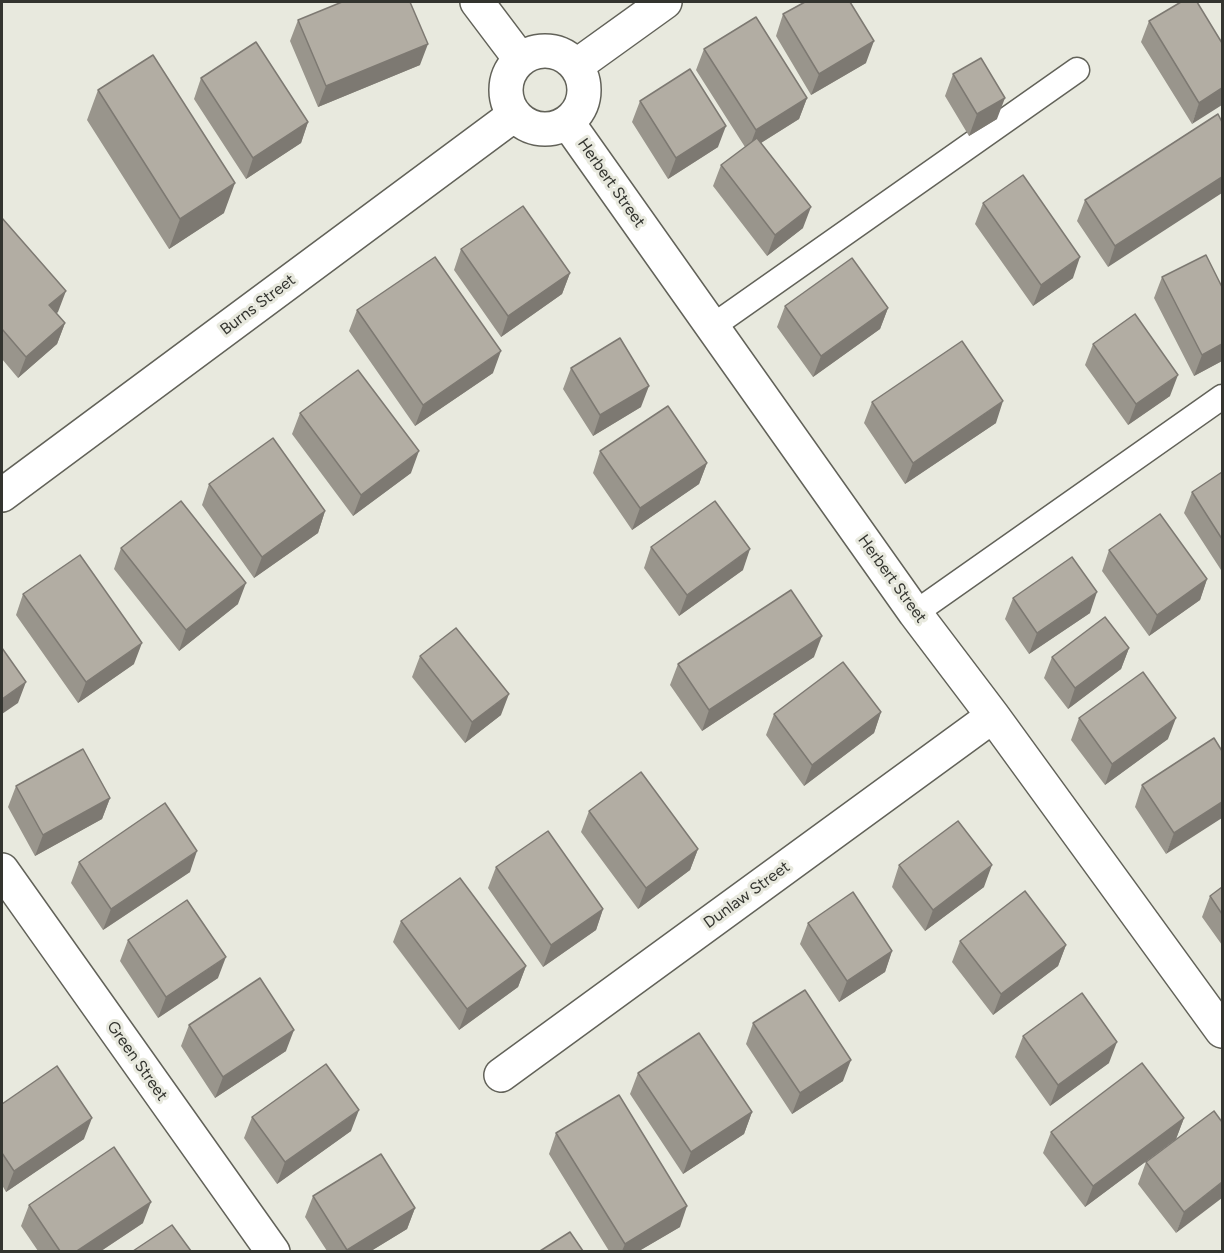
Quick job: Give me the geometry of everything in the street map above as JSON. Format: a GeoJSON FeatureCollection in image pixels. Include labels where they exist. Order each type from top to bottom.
{"type":"FeatureCollection","features":[{"type":"Feature","properties":{"kind":"street"},"geometry":{"type":"LineString","coordinates":[[477,2],[520,59]]}},
{"type":"Feature","properties":{"kind":"street"},"geometry":{"type":"LineString","coordinates":[[576,66],[665,2]]}},
{"type":"Feature","properties":{"kind":"street"},"geometry":{"type":"LineString","coordinates":[[537,52],[556,52],[576,66],[583,77],[585,89],[578,113],[568,123],[546,129],[534,128],[523,123],[514,115],[508,104],[506,92],[510,74],[520,59],[537,52]]}},
{"type":"Feature","properties":{"kind":"street","name":"Burns Street"},"geometry":{"type":"LineString","coordinates":[[2,495],[514,115]]}},
{"type":"Feature","properties":{"kind":"street","name":"Herbert Street"},"geometry":{"type":"LineString","coordinates":[[568,123],[915,613],[993,716],[1222,1031]]}},
{"type":"Feature","properties":{"kind":"street","name":"Dunlaw Street"},"geometry":{"type":"LineString","coordinates":[[501,1075],[993,716]]}},
{"type":"Feature","properties":{"kind":"street","name":"Green Street"},"geometry":{"type":"LineString","coordinates":[[2,870],[273,1251]]}},
{"type":"Feature","properties":{"kind":"lane"},"geometry":{"type":"LineString","coordinates":[[713,326],[1077,70]]}},
{"type":"Feature","properties":{"kind":"lane"},"geometry":{"type":"LineString","coordinates":[[915,613],[1222,397]]}},
{"type":"Feature","properties":{"kind":"building"},"geometry":{"type":"Polygon","coordinates":[[[342,2],[410,2],[428,44],[326,86],[298,20],[342,2]]]}},
{"type":"Feature","properties":{"kind":"building"},"geometry":{"type":"Polygon","coordinates":[[[805,2],[850,2],[874,41],[819,74],[783,14],[805,2]]]}},
{"type":"Feature","properties":{"kind":"building"},"geometry":{"type":"Polygon","coordinates":[[[1181,2],[1197,2],[1222,43],[1222,88],[1199,103],[1149,21],[1181,2]]]}},
{"type":"Feature","properties":{"kind":"building"},"geometry":{"type":"Polygon","coordinates":[[[756,17],[807,98],[756,130],[704,49],[756,17]]]}},
{"type":"Feature","properties":{"kind":"building"},"geometry":{"type":"Polygon","coordinates":[[[256,42],[308,122],[253,158],[201,78],[256,42]]]}},
{"type":"Feature","properties":{"kind":"building"},"geometry":{"type":"Polygon","coordinates":[[[153,55],[235,183],[180,219],[98,90],[153,55]]]}},
{"type":"Feature","properties":{"kind":"building"},"geometry":{"type":"Polygon","coordinates":[[[981,58],[1005,98],[977,114],[953,74],[981,58]]]}},
{"type":"Feature","properties":{"kind":"building"},"geometry":{"type":"Polygon","coordinates":[[[690,69],[726,126],[676,158],[640,101],[690,69]]]}},
{"type":"Feature","properties":{"kind":"building"},"geometry":{"type":"Polygon","coordinates":[[[1218,114],[1222,122],[1222,177],[1115,246],[1085,200],[1218,114]]]}},
{"type":"Feature","properties":{"kind":"building"},"geometry":{"type":"Polygon","coordinates":[[[757,138],[811,207],[775,235],[721,165],[757,138]]]}},
{"type":"Feature","properties":{"kind":"building"},"geometry":{"type":"Polygon","coordinates":[[[1023,175],[1080,257],[1041,285],[983,203],[1023,175]]]}},
{"type":"Feature","properties":{"kind":"building"},"geometry":{"type":"Polygon","coordinates":[[[523,206],[570,273],[508,316],[461,249],[523,206]]]}},
{"type":"Feature","properties":{"kind":"building"},"geometry":{"type":"Polygon","coordinates":[[[2,218],[66,291],[49,305],[65,323],[26,357],[2,329],[2,218]]]}},
{"type":"Feature","properties":{"kind":"building"},"geometry":{"type":"Polygon","coordinates":[[[1206,255],[1222,287],[1222,344],[1202,355],[1162,277],[1206,255]]]}},
{"type":"Feature","properties":{"kind":"building"},"geometry":{"type":"Polygon","coordinates":[[[435,257],[501,351],[423,405],[357,310],[435,257]]]}},
{"type":"Feature","properties":{"kind":"building"},"geometry":{"type":"Polygon","coordinates":[[[852,258],[888,308],[821,356],[785,306],[852,258]]]}},
{"type":"Feature","properties":{"kind":"building"},"geometry":{"type":"Polygon","coordinates":[[[1135,314],[1178,375],[1136,404],[1093,344],[1135,314]]]}},
{"type":"Feature","properties":{"kind":"building"},"geometry":{"type":"Polygon","coordinates":[[[620,338],[649,386],[600,415],[571,368],[620,338]]]}},
{"type":"Feature","properties":{"kind":"building"},"geometry":{"type":"Polygon","coordinates":[[[962,341],[1003,401],[913,463],[872,402],[962,341]]]}},
{"type":"Feature","properties":{"kind":"building"},"geometry":{"type":"Polygon","coordinates":[[[358,370],[419,451],[361,495],[300,413],[358,370]]]}},
{"type":"Feature","properties":{"kind":"building"},"geometry":{"type":"Polygon","coordinates":[[[668,406],[707,463],[640,508],[600,451],[668,406]]]}},
{"type":"Feature","properties":{"kind":"building"},"geometry":{"type":"Polygon","coordinates":[[[273,438],[325,511],[262,557],[209,484],[273,438]]]}},
{"type":"Feature","properties":{"kind":"building"},"geometry":{"type":"Polygon","coordinates":[[[1222,472],[1222,539],[1192,492],[1222,472]]]}},
{"type":"Feature","properties":{"kind":"building"},"geometry":{"type":"Polygon","coordinates":[[[181,501],[246,583],[186,630],[121,548],[181,501]]]}},
{"type":"Feature","properties":{"kind":"building"},"geometry":{"type":"Polygon","coordinates":[[[715,501],[750,549],[687,595],[651,547],[715,501]]]}},
{"type":"Feature","properties":{"kind":"building"},"geometry":{"type":"Polygon","coordinates":[[[1160,514],[1207,579],[1157,615],[1109,550],[1160,514]]]}},
{"type":"Feature","properties":{"kind":"building"},"geometry":{"type":"Polygon","coordinates":[[[80,555],[142,643],[86,682],[23,594],[80,555]]]}},
{"type":"Feature","properties":{"kind":"building"},"geometry":{"type":"Polygon","coordinates":[[[1072,557],[1097,592],[1037,633],[1013,598],[1072,557]]]}},
{"type":"Feature","properties":{"kind":"building"},"geometry":{"type":"Polygon","coordinates":[[[791,590],[822,636],[709,710],[678,664],[791,590]]]}},
{"type":"Feature","properties":{"kind":"building"},"geometry":{"type":"Polygon","coordinates":[[[1105,617],[1129,648],[1075,688],[1052,657],[1105,617]]]}},
{"type":"Feature","properties":{"kind":"building"},"geometry":{"type":"Polygon","coordinates":[[[456,628],[509,694],[472,722],[420,656],[456,628]]]}},
{"type":"Feature","properties":{"kind":"building"},"geometry":{"type":"Polygon","coordinates":[[[2,648],[26,682],[2,699],[2,648]]]}},
{"type":"Feature","properties":{"kind":"building"},"geometry":{"type":"Polygon","coordinates":[[[843,662],[881,712],[812,765],[774,714],[843,662]]]}},
{"type":"Feature","properties":{"kind":"building"},"geometry":{"type":"Polygon","coordinates":[[[1143,672],[1176,718],[1112,764],[1079,718],[1143,672]]]}},
{"type":"Feature","properties":{"kind":"building"},"geometry":{"type":"Polygon","coordinates":[[[1214,738],[1222,751],[1222,802],[1174,833],[1142,785],[1214,738]]]}},
{"type":"Feature","properties":{"kind":"building"},"geometry":{"type":"Polygon","coordinates":[[[83,749],[110,798],[43,835],[16,786],[83,749]]]}},
{"type":"Feature","properties":{"kind":"building"},"geometry":{"type":"Polygon","coordinates":[[[641,772],[698,849],[646,888],[589,811],[641,772]]]}},
{"type":"Feature","properties":{"kind":"building"},"geometry":{"type":"Polygon","coordinates":[[[165,803],[197,851],[111,909],[79,862],[165,803]]]}},
{"type":"Feature","properties":{"kind":"building"},"geometry":{"type":"Polygon","coordinates":[[[958,821],[992,865],[933,910],[899,865],[958,821]]]}},
{"type":"Feature","properties":{"kind":"building"},"geometry":{"type":"Polygon","coordinates":[[[548,831],[603,909],[551,945],[496,867],[548,831]]]}},
{"type":"Feature","properties":{"kind":"building"},"geometry":{"type":"Polygon","coordinates":[[[460,878],[526,966],[467,1009],[401,921],[460,878]]]}},
{"type":"Feature","properties":{"kind":"building"},"geometry":{"type":"Polygon","coordinates":[[[1222,887],[1222,914],[1210,896],[1222,887]]]}},
{"type":"Feature","properties":{"kind":"building"},"geometry":{"type":"Polygon","coordinates":[[[1025,891],[1066,945],[1001,994],[960,941],[1025,891]]]}},
{"type":"Feature","properties":{"kind":"building"},"geometry":{"type":"Polygon","coordinates":[[[853,892],[892,951],[847,981],[808,923],[853,892]]]}},
{"type":"Feature","properties":{"kind":"building"},"geometry":{"type":"Polygon","coordinates":[[[187,900],[226,957],[166,997],[128,940],[187,900]]]}},
{"type":"Feature","properties":{"kind":"building"},"geometry":{"type":"Polygon","coordinates":[[[260,978],[294,1030],[223,1077],[189,1025],[260,978]]]}},
{"type":"Feature","properties":{"kind":"building"},"geometry":{"type":"Polygon","coordinates":[[[805,990],[851,1060],[800,1093],[753,1023],[805,990]]]}},
{"type":"Feature","properties":{"kind":"building"},"geometry":{"type":"Polygon","coordinates":[[[1082,993],[1117,1042],[1058,1085],[1023,1036],[1082,993]]]}},
{"type":"Feature","properties":{"kind":"building"},"geometry":{"type":"Polygon","coordinates":[[[699,1033],[752,1112],[691,1152],[638,1073],[699,1033]]]}},
{"type":"Feature","properties":{"kind":"building"},"geometry":{"type":"Polygon","coordinates":[[[1142,1063],[1184,1118],[1093,1186],[1051,1132],[1142,1063]]]}},
{"type":"Feature","properties":{"kind":"building"},"geometry":{"type":"Polygon","coordinates":[[[326,1064],[359,1110],[285,1162],[252,1117],[326,1064]]]}},
{"type":"Feature","properties":{"kind":"building"},"geometry":{"type":"Polygon","coordinates":[[[57,1066],[92,1118],[14,1171],[2,1153],[2,1104],[57,1066]]]}},
{"type":"Feature","properties":{"kind":"building"},"geometry":{"type":"Polygon","coordinates":[[[619,1095],[687,1206],[625,1244],[556,1133],[619,1095]]]}},
{"type":"Feature","properties":{"kind":"building"},"geometry":{"type":"Polygon","coordinates":[[[1214,1111],[1222,1122],[1222,1182],[1184,1212],[1146,1162],[1214,1111]]]}},
{"type":"Feature","properties":{"kind":"building"},"geometry":{"type":"Polygon","coordinates":[[[114,1147],[151,1202],[77,1251],[60,1251],[29,1205],[114,1147]]]}},
{"type":"Feature","properties":{"kind":"building"},"geometry":{"type":"Polygon","coordinates":[[[381,1154],[415,1208],[347,1250],[313,1196],[381,1154]]]}},
{"type":"Feature","properties":{"kind":"building"},"geometry":{"type":"Polygon","coordinates":[[[172,1225],[191,1251],[133,1251],[172,1225]]]}},
{"type":"Feature","properties":{"kind":"building"},"geometry":{"type":"Polygon","coordinates":[[[570,1232],[583,1251],[540,1251],[570,1232]]]}}]}
